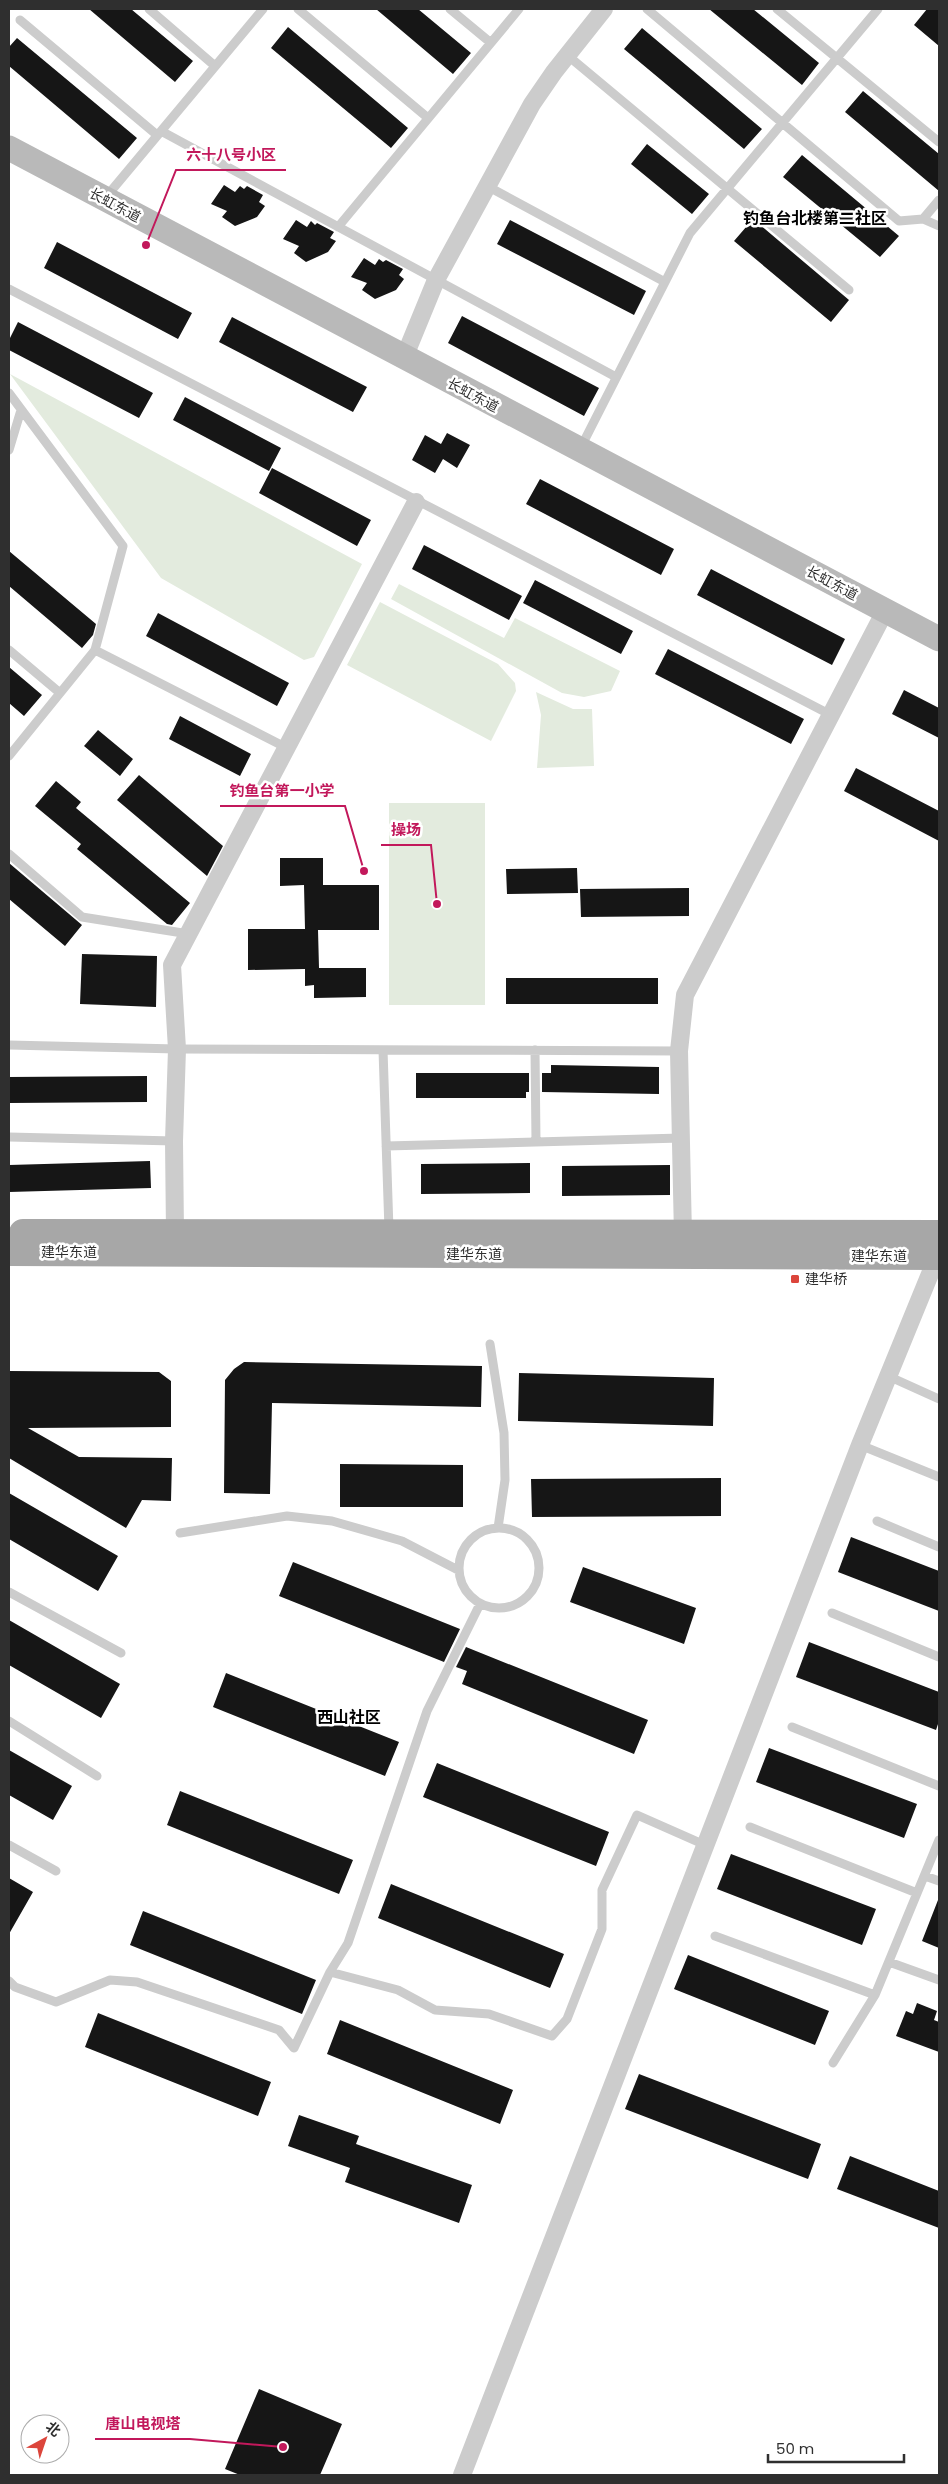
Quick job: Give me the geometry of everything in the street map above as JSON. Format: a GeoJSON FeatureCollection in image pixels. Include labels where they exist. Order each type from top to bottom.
{"type":"FeatureCollection","features":[{"type":"Feature","properties":{"kind":"main road","name":"建华东道"},"geometry":{"type":"LineString","coordinates":[[9,1233],[683,1236],[939,1250]]}},
{"type":"Feature","properties":{"kind":"main road","name":"建华东道"},"geometry":{"type":"LineString","coordinates":[[9,1252],[939,1250]]}},
{"type":"Feature","properties":{"kind":"street"},"geometry":{"type":"LineString","coordinates":[[404,358],[436,280],[532,104],[567,55],[604,9]]}},
{"type":"Feature","properties":{"kind":"street","name":"长虹东道"},"geometry":{"type":"LineString","coordinates":[[9,148],[579,451],[939,639]]}},
{"type":"Feature","properties":{"kind":"street"},"geometry":{"type":"LineString","coordinates":[[175,1233],[174,1141],[177,1049],[172,965],[416,502]]}},
{"type":"Feature","properties":{"kind":"street"},"geometry":{"type":"LineString","coordinates":[[683,1236],[679,1051],[685,995],[885,611]]}},
{"type":"Feature","properties":{"kind":"street"},"geometry":{"type":"LineString","coordinates":[[462,2475],[860,1445],[939,1250]]}},
{"type":"Feature","properties":{"kind":"lane"},"geometry":{"type":"LineString","coordinates":[[150,9],[215,66]]}},
{"type":"Feature","properties":{"kind":"lane"},"geometry":{"type":"LineString","coordinates":[[104,199],[263,9]]}},
{"type":"Feature","properties":{"kind":"lane"},"geometry":{"type":"LineString","coordinates":[[298,9],[428,118]]}},
{"type":"Feature","properties":{"kind":"lane"},"geometry":{"type":"LineString","coordinates":[[450,9],[491,43]]}},
{"type":"Feature","properties":{"kind":"lane"},"geometry":{"type":"LineString","coordinates":[[338,227],[519,9]]}},
{"type":"Feature","properties":{"kind":"lane"},"geometry":{"type":"LineString","coordinates":[[646,9],[899,221],[923,219],[939,226]]}},
{"type":"Feature","properties":{"kind":"lane"},"geometry":{"type":"LineString","coordinates":[[777,9],[939,142]]}},
{"type":"Feature","properties":{"kind":"lane"},"geometry":{"type":"LineString","coordinates":[[579,451],[690,233],[783,125],[878,9]]}},
{"type":"Feature","properties":{"kind":"lane"},"geometry":{"type":"LineString","coordinates":[[20,20],[159,133],[338,227],[616,378]]}},
{"type":"Feature","properties":{"kind":"lane"},"geometry":{"type":"LineString","coordinates":[[567,55],[849,290]]}},
{"type":"Feature","properties":{"kind":"lane"},"geometry":{"type":"LineString","coordinates":[[487,186],[665,282]]}},
{"type":"Feature","properties":{"kind":"lane"},"geometry":{"type":"LineString","coordinates":[[923,219],[939,200]]}},
{"type":"Feature","properties":{"kind":"lane"},"geometry":{"type":"LineString","coordinates":[[9,290],[831,716]]}},
{"type":"Feature","properties":{"kind":"lane"},"geometry":{"type":"LineString","coordinates":[[9,393],[123,546],[95,650],[9,756]]}},
{"type":"Feature","properties":{"kind":"lane"},"geometry":{"type":"LineString","coordinates":[[9,450],[22,410]]}},
{"type":"Feature","properties":{"kind":"lane"},"geometry":{"type":"LineString","coordinates":[[9,650],[60,693]]}},
{"type":"Feature","properties":{"kind":"lane"},"geometry":{"type":"LineString","coordinates":[[95,650],[287,748]]}},
{"type":"Feature","properties":{"kind":"lane"},"geometry":{"type":"LineString","coordinates":[[9,854],[82,917],[189,934]]}},
{"type":"Feature","properties":{"kind":"lane"},"geometry":{"type":"LineString","coordinates":[[9,1045],[177,1049],[679,1051]]}},
{"type":"Feature","properties":{"kind":"lane"},"geometry":{"type":"LineString","coordinates":[[383,1050],[389,1234]]}},
{"type":"Feature","properties":{"kind":"lane"},"geometry":{"type":"LineString","coordinates":[[535,1050],[536,1142]]}},
{"type":"Feature","properties":{"kind":"lane"},"geometry":{"type":"LineString","coordinates":[[9,1137],[174,1141]]}},
{"type":"Feature","properties":{"kind":"lane"},"geometry":{"type":"LineString","coordinates":[[386,1146],[681,1138]]}},
{"type":"Feature","properties":{"kind":"lane"},"geometry":{"type":"LineString","coordinates":[[490,1344],[504,1433],[505,1480],[498,1528]]}},
{"type":"Feature","properties":{"kind":"lane"},"geometry":{"type":"LineString","coordinates":[[888,1376],[939,1399]]}},
{"type":"Feature","properties":{"kind":"lane"},"geometry":{"type":"LineString","coordinates":[[860,1445],[939,1477]]}},
{"type":"Feature","properties":{"kind":"lane"},"geometry":{"type":"LineString","coordinates":[[180,1533],[287,1516],[332,1521],[402,1541],[458,1570]]}},
{"type":"Feature","properties":{"kind":"lane"},"geometry":{"type":"LineString","coordinates":[[877,1521],[939,1547]]}},
{"type":"Feature","properties":{"kind":"lane"},"geometry":{"type":"LineString","coordinates":[[498,1528],[511,1530],[523,1536],[533,1545],[539,1558],[540,1571],[537,1584],[530,1596],[519,1604],[506,1608],[493,1608],[480,1604],[469,1596],[461,1584],[458,1570],[463,1551],[474,1536],[486,1530],[498,1528]]}},
{"type":"Feature","properties":{"kind":"lane"},"geometry":{"type":"LineString","coordinates":[[9,1592],[121,1653]]}},
{"type":"Feature","properties":{"kind":"lane"},"geometry":{"type":"LineString","coordinates":[[9,1981],[14,1987],[56,2002],[110,1980],[137,1982],[279,2030],[294,2048],[330,1972],[348,1943],[427,1711],[480,1604]]}},
{"type":"Feature","properties":{"kind":"lane"},"geometry":{"type":"LineString","coordinates":[[832,1613],[939,1657]]}},
{"type":"Feature","properties":{"kind":"lane"},"geometry":{"type":"LineString","coordinates":[[9,1721],[98,1776]]}},
{"type":"Feature","properties":{"kind":"lane"},"geometry":{"type":"LineString","coordinates":[[792,1727],[939,1786]]}},
{"type":"Feature","properties":{"kind":"lane"},"geometry":{"type":"LineString","coordinates":[[330,1972],[398,1990],[435,2010],[489,2014],[552,2036],[567,2019],[602,1929],[602,1890],[637,1815],[705,1845]]}},
{"type":"Feature","properties":{"kind":"lane"},"geometry":{"type":"LineString","coordinates":[[750,1827],[917,1893]]}},
{"type":"Feature","properties":{"kind":"lane"},"geometry":{"type":"LineString","coordinates":[[832,2063],[875,1994],[939,1840]]}},
{"type":"Feature","properties":{"kind":"lane"},"geometry":{"type":"LineString","coordinates":[[9,1845],[56,1872]]}},
{"type":"Feature","properties":{"kind":"lane"},"geometry":{"type":"LineString","coordinates":[[925,1876],[939,1881]]}},
{"type":"Feature","properties":{"kind":"lane"},"geometry":{"type":"LineString","coordinates":[[715,1936],[875,1994]]}},
{"type":"Feature","properties":{"kind":"lane"},"geometry":{"type":"LineString","coordinates":[[889,1962],[939,1980]]}},
{"type":"Feature","properties":{"kind":"shaded area"},"geometry":{"type":"Polygon","coordinates":[[[10,374],[362,564],[314,657],[304,660],[161,578],[10,374]]]}},
{"type":"Feature","properties":{"kind":"shaded area"},"geometry":{"type":"Polygon","coordinates":[[[399,584],[504,638],[515,618],[620,671],[611,691],[584,697],[562,693],[391,599],[399,584]]]}},
{"type":"Feature","properties":{"kind":"shaded area"},"geometry":{"type":"Polygon","coordinates":[[[380,602],[498,664],[515,683],[516,691],[491,741],[347,665],[380,602]]]}},
{"type":"Feature","properties":{"kind":"shaded area"},"geometry":{"type":"Polygon","coordinates":[[[536,692],[573,709],[592,709],[594,766],[537,768],[541,715],[536,692]]]}},
{"type":"Feature","properties":{"kind":"shaded area"},"geometry":{"type":"Polygon","coordinates":[[[389,803],[485,803],[485,1005],[389,1005],[389,803]]]}},
{"type":"Feature","properties":{"kind":"building"},"geometry":{"type":"Polygon","coordinates":[[[89,9],[131,9],[193,61],[175,82],[89,9]]]}},
{"type":"Feature","properties":{"kind":"building"},"geometry":{"type":"Polygon","coordinates":[[[376,9],[418,9],[471,53],[453,74],[376,9]]]}},
{"type":"Feature","properties":{"kind":"building"},"geometry":{"type":"Polygon","coordinates":[[[709,9],[753,9],[819,63],[802,85],[709,9]]]}},
{"type":"Feature","properties":{"kind":"building"},"geometry":{"type":"Polygon","coordinates":[[[927,9],[939,9],[939,46],[914,25],[927,9]]]}},
{"type":"Feature","properties":{"kind":"building"},"geometry":{"type":"Polygon","coordinates":[[[288,27],[408,128],[391,148],[271,48],[288,27]]]}},
{"type":"Feature","properties":{"kind":"building"},"geometry":{"type":"Polygon","coordinates":[[[642,28],[762,129],[744,149],[624,49],[642,28]]]}},
{"type":"Feature","properties":{"kind":"building"},"geometry":{"type":"Polygon","coordinates":[[[17,38],[137,138],[119,159],[9,66],[9,47],[17,38]]]}},
{"type":"Feature","properties":{"kind":"building"},"geometry":{"type":"Polygon","coordinates":[[[863,91],[939,154],[939,191],[845,112],[863,91]]]}},
{"type":"Feature","properties":{"kind":"building"},"geometry":{"type":"Polygon","coordinates":[[[647,144],[709,194],[692,214],[631,164],[647,144]]]}},
{"type":"Feature","properties":{"kind":"building"},"geometry":{"type":"Polygon","coordinates":[[[802,155],[899,236],[880,257],[783,177],[802,155]]]}},
{"type":"Feature","properties":{"kind":"building"},"geometry":{"type":"Polygon","coordinates":[[[224,185],[235,192],[240,186],[244,189],[247,186],[263,195],[259,202],[265,206],[257,217],[235,226],[222,217],[227,211],[211,204],[224,185]]]}},
{"type":"Feature","properties":{"kind":"building"},"geometry":{"type":"Polygon","coordinates":[[[753,219],[849,300],[831,322],[734,241],[753,219]]]}},
{"type":"Feature","properties":{"kind":"building"},"geometry":{"type":"Polygon","coordinates":[[[296,220],[307,227],[311,221],[315,225],[317,223],[334,232],[330,238],[336,241],[328,252],[306,262],[294,253],[299,246],[283,239],[296,220]]]}},
{"type":"Feature","properties":{"kind":"building"},"geometry":{"type":"Polygon","coordinates":[[[510,220],[646,291],[634,315],[497,244],[510,220]]]}},
{"type":"Feature","properties":{"kind":"building"},"geometry":{"type":"Polygon","coordinates":[[[57,242],[192,313],[178,339],[44,268],[57,242]]]}},
{"type":"Feature","properties":{"kind":"building"},"geometry":{"type":"Polygon","coordinates":[[[364,258],[375,265],[379,259],[383,262],[386,260],[403,269],[399,275],[404,279],[396,290],[375,299],[362,290],[367,283],[351,277],[364,258]]]}},
{"type":"Feature","properties":{"kind":"building"},"geometry":{"type":"Polygon","coordinates":[[[462,316],[599,388],[584,416],[448,343],[462,316]]]}},
{"type":"Feature","properties":{"kind":"building"},"geometry":{"type":"Polygon","coordinates":[[[232,317],[367,387],[353,412],[219,342],[232,317]]]}},
{"type":"Feature","properties":{"kind":"building"},"geometry":{"type":"Polygon","coordinates":[[[18,322],[153,393],[139,418],[9,350],[9,340],[18,322]]]}},
{"type":"Feature","properties":{"kind":"building"},"geometry":{"type":"Polygon","coordinates":[[[185,397],[281,448],[269,471],[173,420],[185,397]]]}},
{"type":"Feature","properties":{"kind":"building"},"geometry":{"type":"Polygon","coordinates":[[[447,433],[470,445],[457,468],[443,459],[435,473],[412,460],[425,435],[441,444],[447,433]]]}},
{"type":"Feature","properties":{"kind":"building"},"geometry":{"type":"Polygon","coordinates":[[[272,468],[371,520],[357,546],[259,493],[272,468]]]}},
{"type":"Feature","properties":{"kind":"building"},"geometry":{"type":"Polygon","coordinates":[[[540,479],[674,549],[661,575],[526,504],[540,479]]]}},
{"type":"Feature","properties":{"kind":"building"},"geometry":{"type":"Polygon","coordinates":[[[424,545],[522,596],[509,620],[412,569],[424,545]]]}},
{"type":"Feature","properties":{"kind":"building"},"geometry":{"type":"Polygon","coordinates":[[[9,551],[96,624],[93,635],[82,648],[9,586],[9,551]]]}},
{"type":"Feature","properties":{"kind":"building"},"geometry":{"type":"Polygon","coordinates":[[[711,569],[845,639],[832,665],[697,595],[711,569]]]}},
{"type":"Feature","properties":{"kind":"building"},"geometry":{"type":"Polygon","coordinates":[[[535,580],[633,631],[621,654],[523,603],[535,580]]]}},
{"type":"Feature","properties":{"kind":"building"},"geometry":{"type":"Polygon","coordinates":[[[158,613],[289,683],[277,706],[146,636],[158,613]]]}},
{"type":"Feature","properties":{"kind":"building"},"geometry":{"type":"Polygon","coordinates":[[[668,649],[804,719],[791,744],[655,674],[668,649]]]}},
{"type":"Feature","properties":{"kind":"building"},"geometry":{"type":"Polygon","coordinates":[[[9,667],[42,695],[24,716],[9,703],[9,667]]]}},
{"type":"Feature","properties":{"kind":"building"},"geometry":{"type":"Polygon","coordinates":[[[904,690],[939,708],[939,738],[892,714],[904,690]]]}},
{"type":"Feature","properties":{"kind":"building"},"geometry":{"type":"Polygon","coordinates":[[[180,716],[251,754],[240,776],[169,739],[180,716]]]}},
{"type":"Feature","properties":{"kind":"building"},"geometry":{"type":"Polygon","coordinates":[[[98,730],[133,759],[120,776],[84,746],[98,730]]]}},
{"type":"Feature","properties":{"kind":"building"},"geometry":{"type":"Polygon","coordinates":[[[856,768],[939,811],[939,841],[844,791],[856,768]]]}},
{"type":"Feature","properties":{"kind":"building"},"geometry":{"type":"Polygon","coordinates":[[[139,775],[223,846],[207,876],[117,800],[139,775]]]}},
{"type":"Feature","properties":{"kind":"building"},"geometry":{"type":"Polygon","coordinates":[[[56,781],[81,802],[76,808],[190,903],[172,925],[167,924],[77,849],[81,844],[35,806],[56,781]]]}},
{"type":"Feature","properties":{"kind":"building"},"geometry":{"type":"Polygon","coordinates":[[[280,858],[323,858],[323,885],[379,885],[379,930],[318,930],[319,968],[366,968],[366,997],[314,998],[314,985],[305,986],[305,969],[248,970],[248,929],[305,929],[304,885],[280,886],[280,858]]]}},
{"type":"Feature","properties":{"kind":"building"},"geometry":{"type":"Polygon","coordinates":[[[9,863],[82,925],[65,946],[9,899],[9,863]]]}},
{"type":"Feature","properties":{"kind":"building"},"geometry":{"type":"Polygon","coordinates":[[[577,868],[578,893],[507,894],[506,869],[577,868]]]}},
{"type":"Feature","properties":{"kind":"building"},"geometry":{"type":"Polygon","coordinates":[[[689,888],[689,916],[581,917],[580,889],[689,888]]]}},
{"type":"Feature","properties":{"kind":"building"},"geometry":{"type":"Polygon","coordinates":[[[82,954],[157,956],[156,1007],[80,1004],[82,954]]]}},
{"type":"Feature","properties":{"kind":"building"},"geometry":{"type":"Polygon","coordinates":[[[506,978],[658,978],[658,1004],[506,1004],[506,978]]]}},
{"type":"Feature","properties":{"kind":"building"},"geometry":{"type":"Polygon","coordinates":[[[551,1065],[659,1067],[659,1094],[542,1092],[542,1073],[551,1073],[551,1065]]]}},
{"type":"Feature","properties":{"kind":"building"},"geometry":{"type":"Polygon","coordinates":[[[416,1073],[529,1073],[529,1092],[526,1092],[526,1098],[416,1098],[416,1073]]]}},
{"type":"Feature","properties":{"kind":"building"},"geometry":{"type":"Polygon","coordinates":[[[147,1076],[147,1102],[9,1103],[9,1077],[147,1076]]]}},
{"type":"Feature","properties":{"kind":"building"},"geometry":{"type":"Polygon","coordinates":[[[150,1161],[151,1188],[9,1192],[9,1165],[150,1161]]]}},
{"type":"Feature","properties":{"kind":"building"},"geometry":{"type":"Polygon","coordinates":[[[530,1163],[530,1193],[421,1194],[421,1164],[530,1163]]]}},
{"type":"Feature","properties":{"kind":"building"},"geometry":{"type":"Polygon","coordinates":[[[670,1165],[670,1195],[562,1196],[562,1166],[670,1165]]]}},
{"type":"Feature","properties":{"kind":"building"},"geometry":{"type":"Polygon","coordinates":[[[244,1362],[482,1366],[481,1407],[272,1403],[270,1494],[224,1493],[225,1380],[234,1369],[244,1362]]]}},
{"type":"Feature","properties":{"kind":"building"},"geometry":{"type":"Polygon","coordinates":[[[9,1371],[159,1372],[171,1381],[171,1427],[28,1428],[79,1457],[172,1458],[171,1501],[142,1500],[126,1528],[9,1458],[9,1371]]]}},
{"type":"Feature","properties":{"kind":"building"},"geometry":{"type":"Polygon","coordinates":[[[519,1373],[714,1378],[713,1426],[518,1421],[519,1373]]]}},
{"type":"Feature","properties":{"kind":"building"},"geometry":{"type":"Polygon","coordinates":[[[340,1464],[463,1465],[463,1507],[340,1507],[340,1464]]]}},
{"type":"Feature","properties":{"kind":"building"},"geometry":{"type":"Polygon","coordinates":[[[721,1478],[721,1516],[532,1517],[531,1479],[721,1478]]]}},
{"type":"Feature","properties":{"kind":"building"},"geometry":{"type":"Polygon","coordinates":[[[9,1493],[118,1556],[98,1591],[9,1539],[9,1493]]]}},
{"type":"Feature","properties":{"kind":"building"},"geometry":{"type":"Polygon","coordinates":[[[851,1537],[939,1571],[939,1611],[838,1572],[851,1537]]]}},
{"type":"Feature","properties":{"kind":"building"},"geometry":{"type":"Polygon","coordinates":[[[293,1562],[460,1629],[444,1662],[279,1596],[293,1562]]]}},
{"type":"Feature","properties":{"kind":"building"},"geometry":{"type":"Polygon","coordinates":[[[583,1567],[696,1608],[684,1644],[570,1602],[583,1567]]]}},
{"type":"Feature","properties":{"kind":"building"},"geometry":{"type":"Polygon","coordinates":[[[9,1620],[120,1684],[101,1718],[9,1665],[9,1620]]]}},
{"type":"Feature","properties":{"kind":"building"},"geometry":{"type":"Polygon","coordinates":[[[809,1642],[939,1692],[939,1721],[936,1730],[796,1677],[809,1642]]]}},
{"type":"Feature","properties":{"kind":"building"},"geometry":{"type":"Polygon","coordinates":[[[466,1647],[648,1720],[634,1754],[462,1684],[467,1671],[456,1667],[466,1647]]]}},
{"type":"Feature","properties":{"kind":"building"},"geometry":{"type":"Polygon","coordinates":[[[226,1673],[399,1742],[385,1776],[213,1707],[226,1673]]]}},
{"type":"Feature","properties":{"kind":"building"},"geometry":{"type":"Polygon","coordinates":[[[769,1748],[917,1804],[904,1838],[756,1782],[769,1748]]]}},
{"type":"Feature","properties":{"kind":"building"},"geometry":{"type":"Polygon","coordinates":[[[9,1750],[72,1786],[53,1820],[9,1795],[9,1750]]]}},
{"type":"Feature","properties":{"kind":"building"},"geometry":{"type":"Polygon","coordinates":[[[437,1763],[609,1832],[596,1866],[423,1797],[437,1763]]]}},
{"type":"Feature","properties":{"kind":"building"},"geometry":{"type":"Polygon","coordinates":[[[180,1791],[353,1860],[339,1894],[167,1825],[180,1791]]]}},
{"type":"Feature","properties":{"kind":"building"},"geometry":{"type":"Polygon","coordinates":[[[731,1854],[876,1909],[862,1945],[717,1889],[731,1854]]]}},
{"type":"Feature","properties":{"kind":"building"},"geometry":{"type":"Polygon","coordinates":[[[9,1878],[33,1892],[9,1934],[9,1878]]]}},
{"type":"Feature","properties":{"kind":"building"},"geometry":{"type":"Polygon","coordinates":[[[391,1884],[564,1954],[550,1988],[378,1918],[391,1884]]]}},
{"type":"Feature","properties":{"kind":"building"},"geometry":{"type":"Polygon","coordinates":[[[939,1900],[939,1948],[922,1941],[939,1900]]]}},
{"type":"Feature","properties":{"kind":"building"},"geometry":{"type":"Polygon","coordinates":[[[143,1911],[316,1980],[302,2014],[130,1945],[143,1911]]]}},
{"type":"Feature","properties":{"kind":"building"},"geometry":{"type":"Polygon","coordinates":[[[688,1955],[829,2011],[815,2045],[674,1989],[688,1955]]]}},
{"type":"Feature","properties":{"kind":"building"},"geometry":{"type":"Polygon","coordinates":[[[917,2003],[937,2011],[934,2020],[939,2022],[939,2052],[896,2036],[906,2011],[913,2014],[917,2003]]]}},
{"type":"Feature","properties":{"kind":"building"},"geometry":{"type":"Polygon","coordinates":[[[98,2013],[271,2082],[258,2116],[85,2047],[98,2013]]]}},
{"type":"Feature","properties":{"kind":"building"},"geometry":{"type":"Polygon","coordinates":[[[340,2020],[513,2090],[500,2124],[327,2054],[340,2020]]]}},
{"type":"Feature","properties":{"kind":"building"},"geometry":{"type":"Polygon","coordinates":[[[639,2074],[821,2144],[808,2179],[625,2109],[639,2074]]]}},
{"type":"Feature","properties":{"kind":"building"},"geometry":{"type":"Polygon","coordinates":[[[299,2115],[359,2136],[356,2144],[472,2185],[459,2223],[345,2182],[350,2168],[288,2146],[299,2115]]]}},
{"type":"Feature","properties":{"kind":"building"},"geometry":{"type":"Polygon","coordinates":[[[850,2156],[939,2191],[939,2228],[837,2189],[850,2156]]]}},
{"type":"Feature","properties":{"kind":"building"},"geometry":{"type":"Polygon","coordinates":[[[259,2389],[342,2424],[320,2475],[240,2475],[225,2469],[259,2389]]]}},
{"type":"Feature","properties":{"kind":"place","name":"六十八号小区"},"geometry":{"type":"Point","coordinates":[146,245]}},
{"type":"Feature","properties":{"kind":"place","name":"钓鱼台第一小学"},"geometry":{"type":"Point","coordinates":[364,871]}},
{"type":"Feature","properties":{"kind":"place","name":"操场"},"geometry":{"type":"Point","coordinates":[437,904]}},
{"type":"Feature","properties":{"kind":"place","name":"建华桥"},"geometry":{"type":"Point","coordinates":[795,1279]}},
{"type":"Feature","properties":{"kind":"place","name":"唐山电视塔"},"geometry":{"type":"Point","coordinates":[283,2447]}},
{"type":"Feature","properties":{"kind":"district","name":"钓鱼台北楼第二社区"},"geometry":{"type":"Point","coordinates":[815,218]}},
{"type":"Feature","properties":{"kind":"district","name":"西山社区"},"geometry":{"type":"Point","coordinates":[349,1717]}}]}
